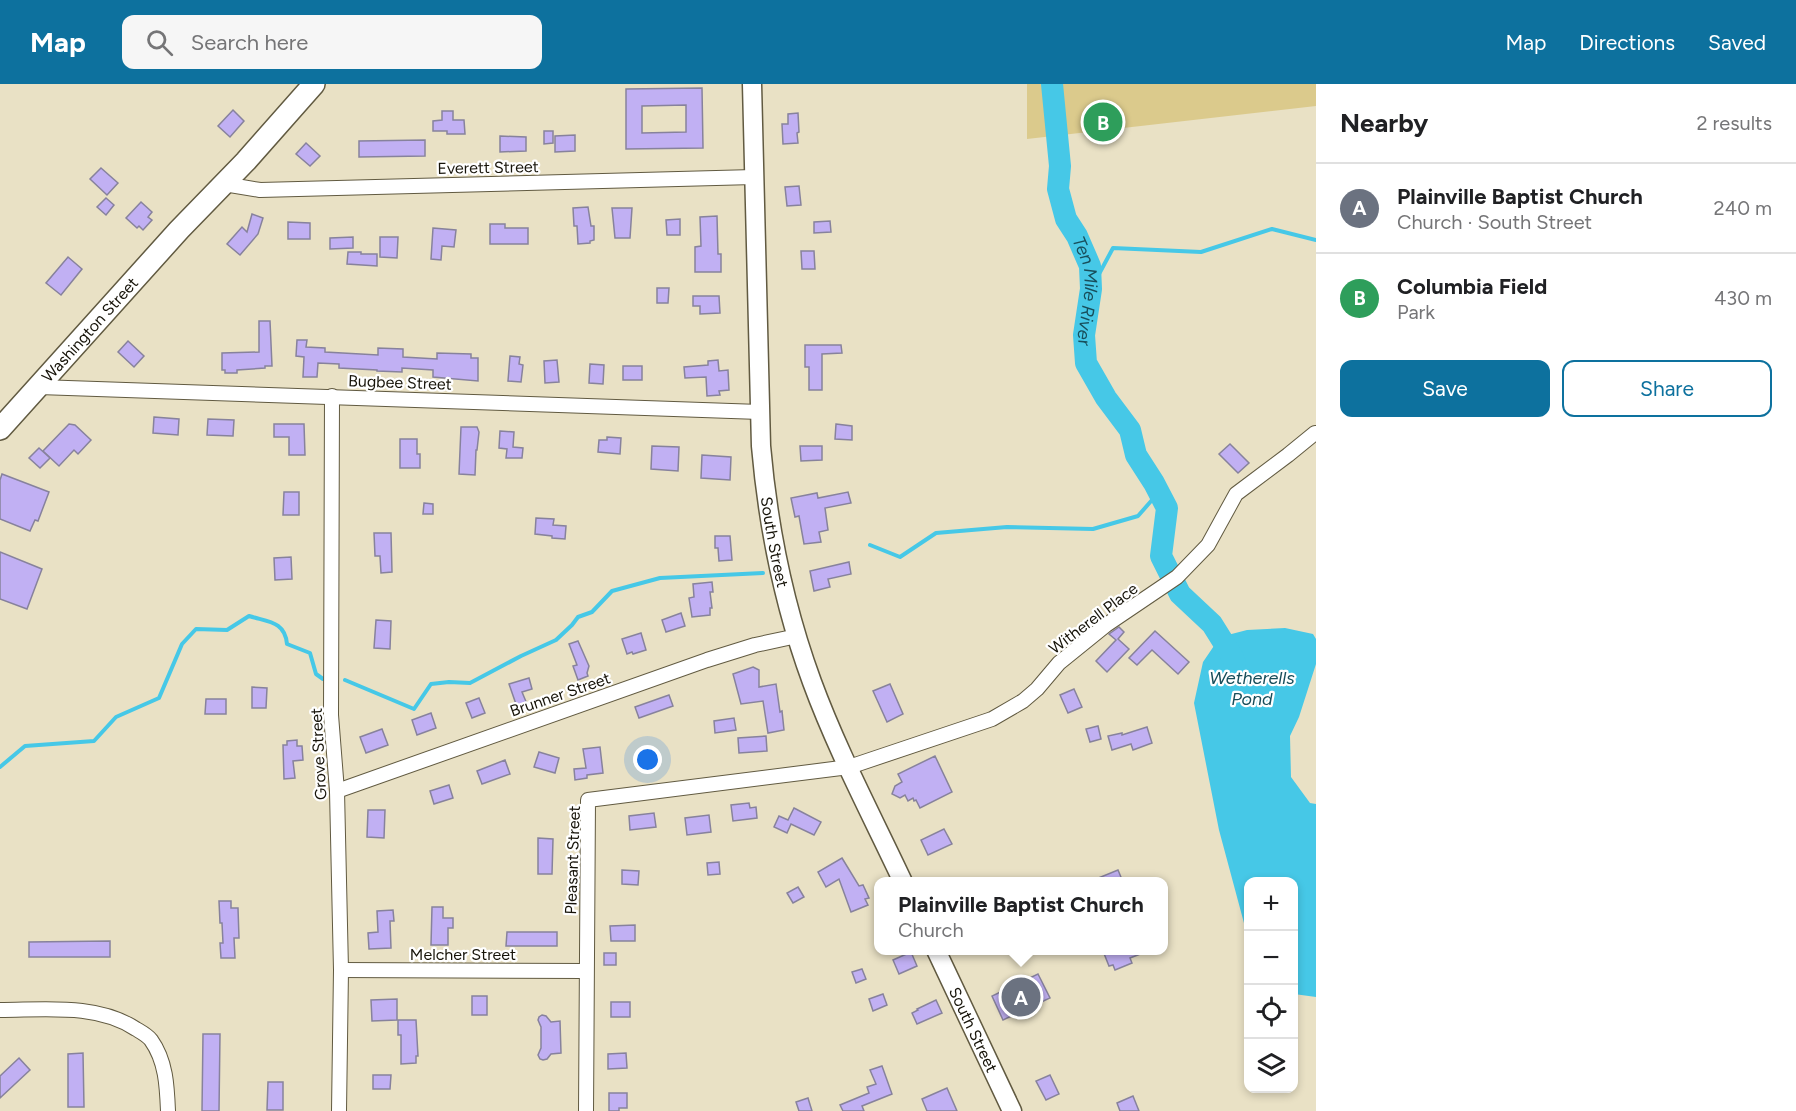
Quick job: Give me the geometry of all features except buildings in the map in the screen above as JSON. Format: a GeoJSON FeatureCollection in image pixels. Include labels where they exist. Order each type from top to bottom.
{"type":"FeatureCollection","features":[{"type":"Feature","properties":{"kind":"main road","name":"Washington Street"},"geometry":{"type":"LineString","coordinates":[[0,429],[314,84]]}},
{"type":"Feature","properties":{"kind":"main road","name":"South Street"},"geometry":{"type":"LineString","coordinates":[[752,84],[760,412],[764,480],[770,520],[781,576],[813,684],[901,877]]}},
{"type":"Feature","properties":{"kind":"main road","name":"South Street"},"geometry":{"type":"LineString","coordinates":[[938,955],[1012,1111]]}},
{"type":"Feature","properties":{"kind":"street","name":"Everett Street"},"geometry":{"type":"LineString","coordinates":[[224,184],[260,190],[754,177]]}},
{"type":"Feature","properties":{"kind":"street","name":"Bugbee Street"},"geometry":{"type":"LineString","coordinates":[[39,387],[760,412]]}},
{"type":"Feature","properties":{"kind":"street","name":"Grove Street"},"geometry":{"type":"LineString","coordinates":[[332,396],[331,715],[337,791],[341,970],[339,1111]]}},
{"type":"Feature","properties":{"kind":"street","name":"Witherell Place"},"geometry":{"type":"LineString","coordinates":[[849,767],[992,719],[1023,701],[1037,689],[1059,663],[1106,625],[1174,579],[1208,545],[1236,494],[1315,433]]}},
{"type":"Feature","properties":{"kind":"street","name":"Brunner Street"},"geometry":{"type":"LineString","coordinates":[[337,791],[707,660],[755,645],[797,636]]}},
{"type":"Feature","properties":{"kind":"street","name":"Pleasant Street"},"geometry":{"type":"LineString","coordinates":[[586,1111],[588,800],[849,767]]}},
{"type":"Feature","properties":{"kind":"street","name":"Melcher Street"},"geometry":{"type":"LineString","coordinates":[[341,970],[586,971]]}},
{"type":"Feature","properties":{"kind":"street"},"geometry":{"type":"LineString","coordinates":[[0,1010],[71,1009],[104,1015],[130,1025],[150,1038],[160,1057],[167,1085],[168,1111]]}},
{"type":"Feature","properties":{"kind":"shaded area"},"geometry":{"type":"Polygon","coordinates":[[[1027,84],[1316,84],[1316,106],[1027,139],[1027,84]]]}},
{"type":"Feature","properties":{"kind":"water","name":"Wetherells Pond"},"geometry":{"type":"Polygon","coordinates":[[[1285,628],[1313,634],[1316,639],[1316,664],[1299,717],[1290,736],[1291,777],[1310,803],[1316,804],[1316,997],[1298,995],[1298,877],[1244,877],[1244,923],[1219,830],[1194,703],[1203,662],[1220,637],[1247,630],[1285,628]]]}},
{"type":"Feature","properties":{"kind":"waterway","name":"Ten Mile River"},"geometry":{"type":"LineString","coordinates":[[1052,84],[1060,166],[1058,189],[1066,219],[1077,236],[1090,266],[1091,289],[1084,335],[1086,363],[1106,398],[1130,430],[1136,455],[1167,508],[1161,556],[1180,594],[1212,624],[1235,663]]}},
{"type":"Feature","properties":{"kind":"waterway"},"geometry":{"type":"LineString","coordinates":[[1091,289],[1113,248],[1201,252],[1272,229],[1316,240]]}},
{"type":"Feature","properties":{"kind":"waterway"},"geometry":{"type":"LineString","coordinates":[[870,545],[900,557],[936,533],[1007,527],[1093,529],[1138,516],[1158,491]]}},
{"type":"Feature","properties":{"kind":"waterway"},"geometry":{"type":"LineString","coordinates":[[345,680],[414,709],[431,684],[470,683],[556,640],[578,617],[592,612],[612,591],[660,578],[763,573]]}},
{"type":"Feature","properties":{"kind":"waterway"},"geometry":{"type":"LineString","coordinates":[[0,767],[25,746],[94,741],[116,717],[159,698],[182,644],[196,629],[227,630],[249,616],[269,621],[283,631],[287,644],[310,653],[316,674],[323,679]]}},
{"type":"Feature","properties":{"kind":"place","name":"Columbia Field"},"geometry":{"type":"Point","coordinates":[1103,122]}},
{"type":"Feature","properties":{"kind":"place","name":"Plainville Baptist Church"},"geometry":{"type":"Point","coordinates":[1021,997]}}]}
